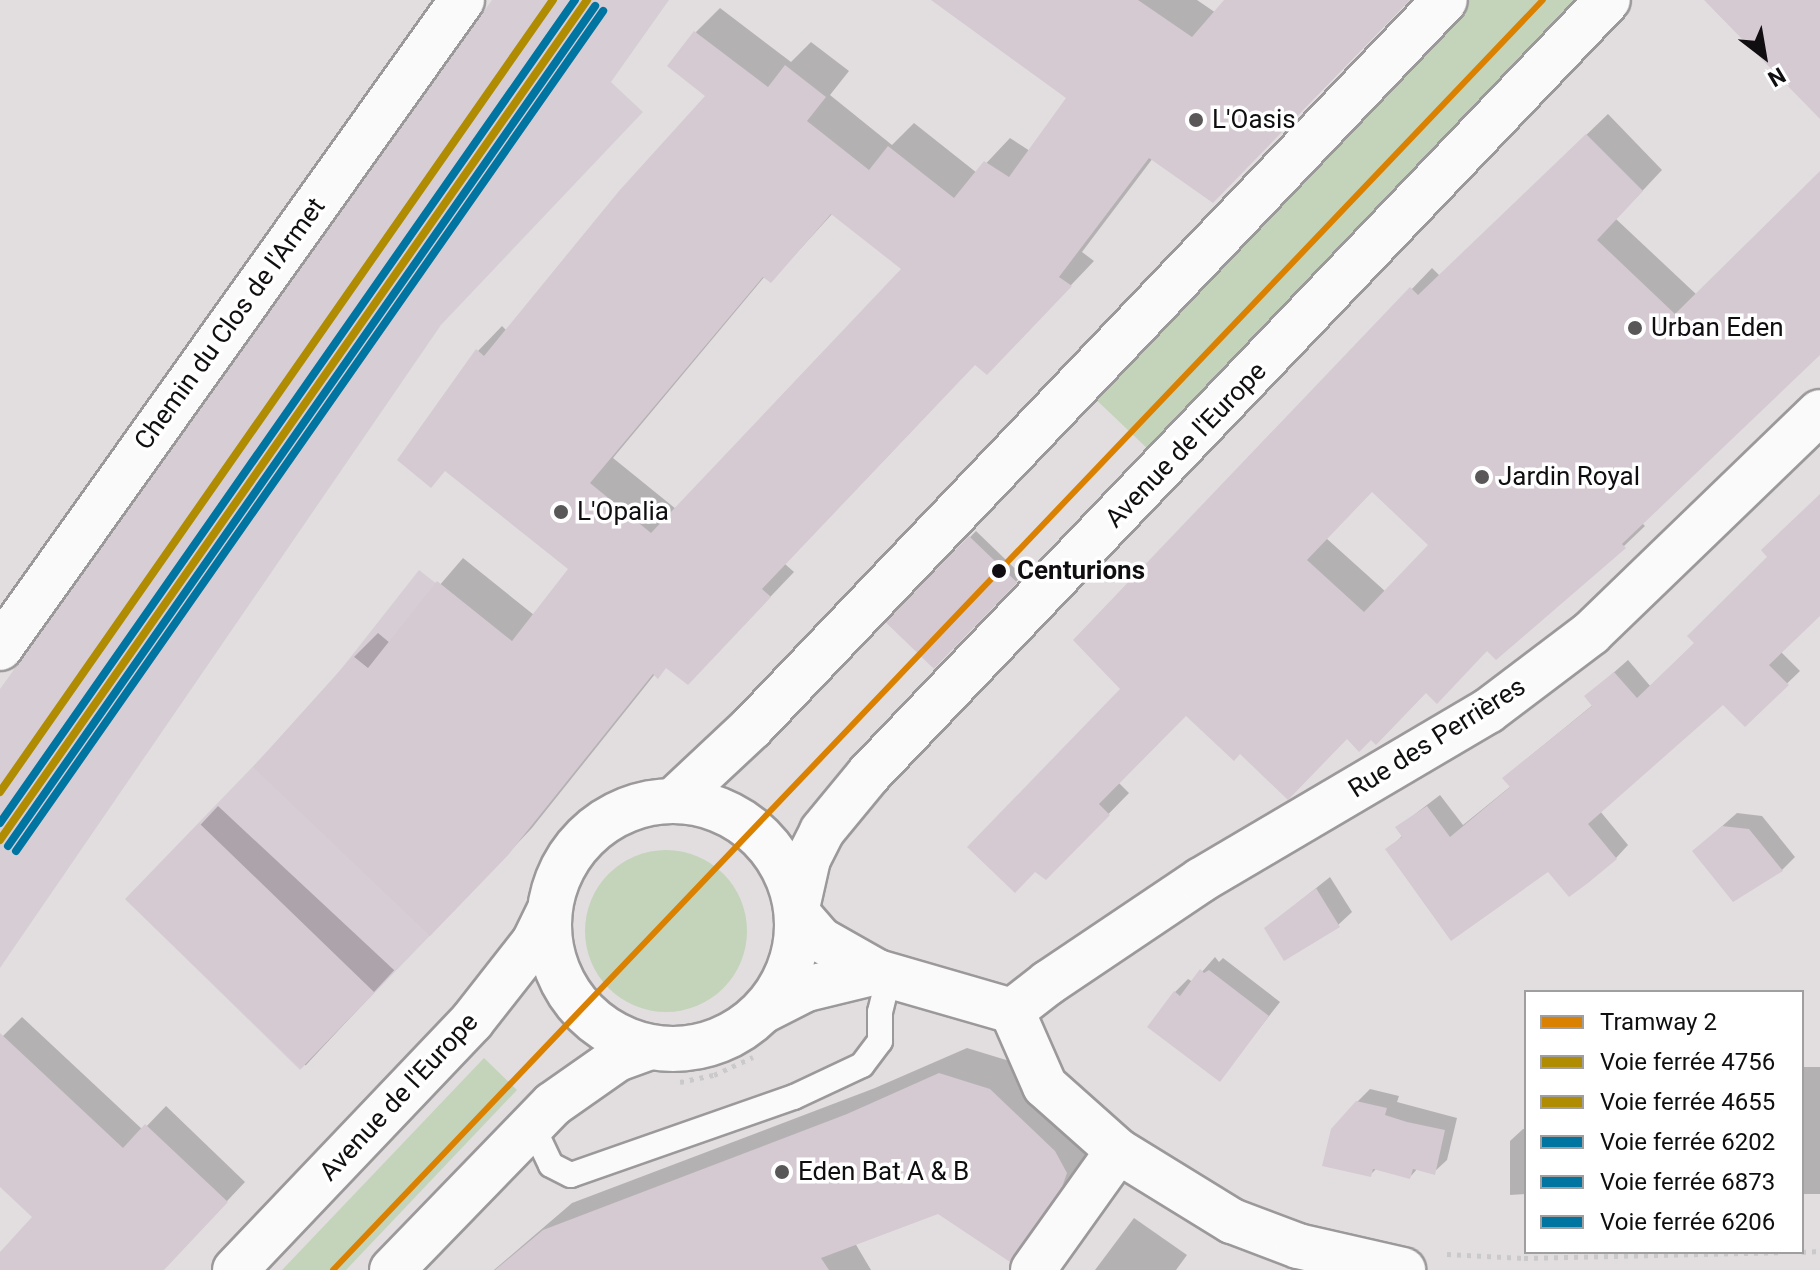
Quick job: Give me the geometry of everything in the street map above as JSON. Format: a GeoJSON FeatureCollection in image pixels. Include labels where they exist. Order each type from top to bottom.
{"type":"FeatureCollection","features":[{"type":"Feature","properties":{"kind":"main road","name":"Chemin du Clos de l'Armet"},"geometry":{"type":"LineString","coordinates":[[0,648],[462,0]]}},
{"type":"Feature","properties":{"kind":"main road"},"geometry":{"type":"LineString","coordinates":[[674,800],[752,727],[1445,0]]}},
{"type":"Feature","properties":{"kind":"main road","name":"Avenue de l'Europe"},"geometry":{"type":"LineString","coordinates":[[797,911],[808,859],[822,831],[869,774],[1608,0]]}},
{"type":"Feature","properties":{"kind":"main road","name":"Rue des Perrières"},"geometry":{"type":"LineString","coordinates":[[1012,1011],[1201,880],[1488,711],[1591,633],[1820,412]]}},
{"type":"Feature","properties":{"kind":"main road"},"geometry":{"type":"LineString","coordinates":[[648,1048],[610,1034],[580,1009],[566,991],[551,953],[548,913],[557,877],[576,845],[604,820],[638,805],[674,800],[704,804],[733,815],[754,830],[775,852],[789,879],[797,911],[791,966],[765,1031]]}},
{"type":"Feature","properties":{"kind":"main road"},"geometry":{"type":"LineString","coordinates":[[797,911],[821,940],[883,974],[1012,1011],[1045,1086],[1118,1151],[1232,1221],[1298,1246],[1418,1262]]}},
{"type":"Feature","properties":{"kind":"main road","name":"Avenue de l'Europe"},"geometry":{"type":"LineString","coordinates":[[235,1270],[472,1021],[534,942],[548,913]]}},
{"type":"Feature","properties":{"kind":"main road"},"geometry":{"type":"LineString","coordinates":[[392,1270],[532,1125],[573,1087],[617,1059],[648,1048],[690,1048],[730,1036],[765,1031],[806,989],[883,974]]}},
{"type":"Feature","properties":{"kind":"main road"},"geometry":{"type":"LineString","coordinates":[[1033,1270],[1118,1151]]}},
{"type":"Feature","properties":{"kind":"lane"},"geometry":{"type":"LineString","coordinates":[[532,1125],[551,1165],[571,1175],[794,1097],[862,1065],[880,1041],[883,974]]}},
{"type":"Feature","properties":{"kind":"path"},"geometry":{"type":"LineString","coordinates":[[671,1084],[714,1075],[765,1031]]}},
{"type":"Feature","properties":{"kind":"path"},"geometry":{"type":"LineString","coordinates":[[1418,1262],[1696,1254]]}},
{"type":"Feature","properties":{"kind":"shaded area"},"geometry":{"type":"Polygon","coordinates":[[[492,0],[669,0],[611,82],[643,112],[441,325],[0,968],[0,689],[492,0]]]}},
{"type":"Feature","properties":{"kind":"shaded area"},"geometry":{"type":"Polygon","coordinates":[[[419,570],[614,722],[508,855],[300,1070],[125,899],[316,701],[419,570]]]}},
{"type":"Feature","properties":{"kind":"green space"},"geometry":{"type":"Polygon","coordinates":[[[1464,0],[1581,0],[1151,452],[1088,392],[1464,0]]]}},
{"type":"Feature","properties":{"kind":"green space"},"geometry":{"type":"Polygon","coordinates":[[[666,850],[697,856],[723,874],[741,900],[747,931],[741,962],[723,988],[697,1006],[666,1012],[635,1006],[609,988],[591,962],[585,931],[591,900],[609,874],[635,856],[666,850]]]}},
{"type":"Feature","properties":{"kind":"green space"},"geometry":{"type":"Polygon","coordinates":[[[484,1058],[517,1090],[346,1270],[282,1270],[484,1058]]]}},
{"type":"Feature","properties":{"kind":"building"},"geometry":{"type":"Polygon","coordinates":[[[931,0],[1138,0],[1192,37],[1224,0],[1410,0],[1213,203],[1149,158],[1059,277],[1072,286],[987,375],[975,365],[762,589],[771,597],[688,685],[666,668],[658,679],[653,674],[508,855],[430,936],[253,767],[353,656],[368,668],[437,581],[512,641],[568,569],[445,471],[431,488],[397,460],[476,349],[484,356],[619,191],[705,96],[667,66],[694,31],[768,87],[785,65],[826,97],[807,121],[869,170],[888,146],[954,198],[984,161],[1009,177],[1066,98],[931,0]],[[831,214],[771,283],[763,277],[590,483],[651,533],[901,269],[831,214]]]}},
{"type":"Feature","properties":{"kind":"building"},"geometry":{"type":"Polygon","coordinates":[[[1704,0],[1820,0],[1820,119],[1704,0]]]}},
{"type":"Feature","properties":{"kind":"building"},"geometry":{"type":"Polygon","coordinates":[[[1586,134],[1643,191],[1597,240],[1675,314],[1820,171],[1820,355],[1622,544],[1626,548],[1496,660],[1487,651],[1437,704],[1426,693],[1376,745],[1371,740],[1359,752],[1347,739],[1288,800],[1240,754],[1234,761],[1186,716],[1099,804],[1110,815],[1046,880],[1035,872],[1015,893],[967,847],[1120,689],[1073,640],[1410,287],[1418,295],[1586,134]],[[1372,492],[1307,560],[1364,612],[1428,545],[1372,492]]]}},
{"type":"Feature","properties":{"kind":"building"},"geometry":{"type":"Polygon","coordinates":[[[1820,494],[1820,616],[1769,665],[1789,685],[1745,727],[1723,705],[1588,824],[1617,859],[1588,883],[1569,897],[1548,872],[1451,941],[1385,849],[1402,837],[1395,827],[1427,806],[1450,837],[1510,787],[1502,778],[1592,706],[1584,696],[1614,672],[1637,698],[1694,643],[1687,636],[1767,557],[1761,550],[1820,494]]]}},
{"type":"Feature","properties":{"kind":"building"},"geometry":{"type":"Polygon","coordinates":[[[969,536],[1017,583],[934,669],[886,622],[969,536]]]}},
{"type":"Feature","properties":{"kind":"building"},"geometry":{"type":"Polygon","coordinates":[[[199,823],[375,992],[301,1069],[125,899],[199,823]]]}},
{"type":"Feature","properties":{"kind":"building"},"geometry":{"type":"Polygon","coordinates":[[[1722,826],[1749,829],[1783,871],[1733,902],[1692,851],[1722,826]]]}},
{"type":"Feature","properties":{"kind":"building"},"geometry":{"type":"Polygon","coordinates":[[[1316,888],[1340,927],[1284,961],[1264,928],[1316,888]]]}},
{"type":"Feature","properties":{"kind":"building"},"geometry":{"type":"Polygon","coordinates":[[[1200,969],[1204,973],[1209,970],[1269,1016],[1220,1082],[1147,1027],[1174,991],[1180,996],[1200,969]]]}},
{"type":"Feature","properties":{"kind":"building"},"geometry":{"type":"Polygon","coordinates":[[[0,1033],[123,1148],[145,1124],[228,1202],[164,1270],[0,1270],[0,1252],[32,1217],[0,1187],[0,1033]]]}},
{"type":"Feature","properties":{"kind":"building"},"geometry":{"type":"Polygon","coordinates":[[[939,1073],[990,1089],[1055,1151],[1067,1173],[1062,1187],[1010,1262],[938,1214],[821,1258],[829,1270],[495,1270],[543,1230],[847,1114],[939,1073]]]}},
{"type":"Feature","properties":{"kind":"building"},"geometry":{"type":"Polygon","coordinates":[[[1356,1101],[1387,1108],[1385,1115],[1445,1130],[1435,1175],[1413,1169],[1410,1179],[1373,1169],[1371,1177],[1322,1166],[1331,1129],[1356,1101]]]}},
{"type":"Feature","properties":{"kind":"tram line","name":"2"},"geometry":{"type":"LineString","coordinates":[[333,1270],[1543,0]]}},
{"type":"Feature","properties":{"kind":"rail line","name":"4756"},"geometry":{"type":"LineString","coordinates":[[0,792],[553,0]]}},
{"type":"Feature","properties":{"kind":"rail line","name":"6873"},"geometry":{"type":"LineString","coordinates":[[0,823],[575,0]]}},
{"type":"Feature","properties":{"kind":"rail line","name":"4655"},"geometry":{"type":"LineString","coordinates":[[0,840],[587,0]]}},
{"type":"Feature","properties":{"kind":"rail line","name":"6202"},"geometry":{"type":"LineString","coordinates":[[8,846],[595,6]]}},
{"type":"Feature","properties":{"kind":"rail line","name":"6206"},"geometry":{"type":"LineString","coordinates":[[16,851],[603,11]]}},
{"type":"Feature","properties":{"kind":"place","name":"L'Oasis"},"geometry":{"type":"Point","coordinates":[1196,120]}},
{"type":"Feature","properties":{"kind":"place","name":"Urban Eden"},"geometry":{"type":"Point","coordinates":[1635,328]}},
{"type":"Feature","properties":{"kind":"place","name":"Jardin Royal"},"geometry":{"type":"Point","coordinates":[1482,477]}},
{"type":"Feature","properties":{"kind":"place","name":"L'Opalia"},"geometry":{"type":"Point","coordinates":[561,512]}},
{"type":"Feature","properties":{"kind":"place","name":"Centurions"},"geometry":{"type":"Point","coordinates":[999,571]}},
{"type":"Feature","properties":{"kind":"place","name":"Eden Bat A & B"},"geometry":{"type":"Point","coordinates":[782,1172]}}]}
